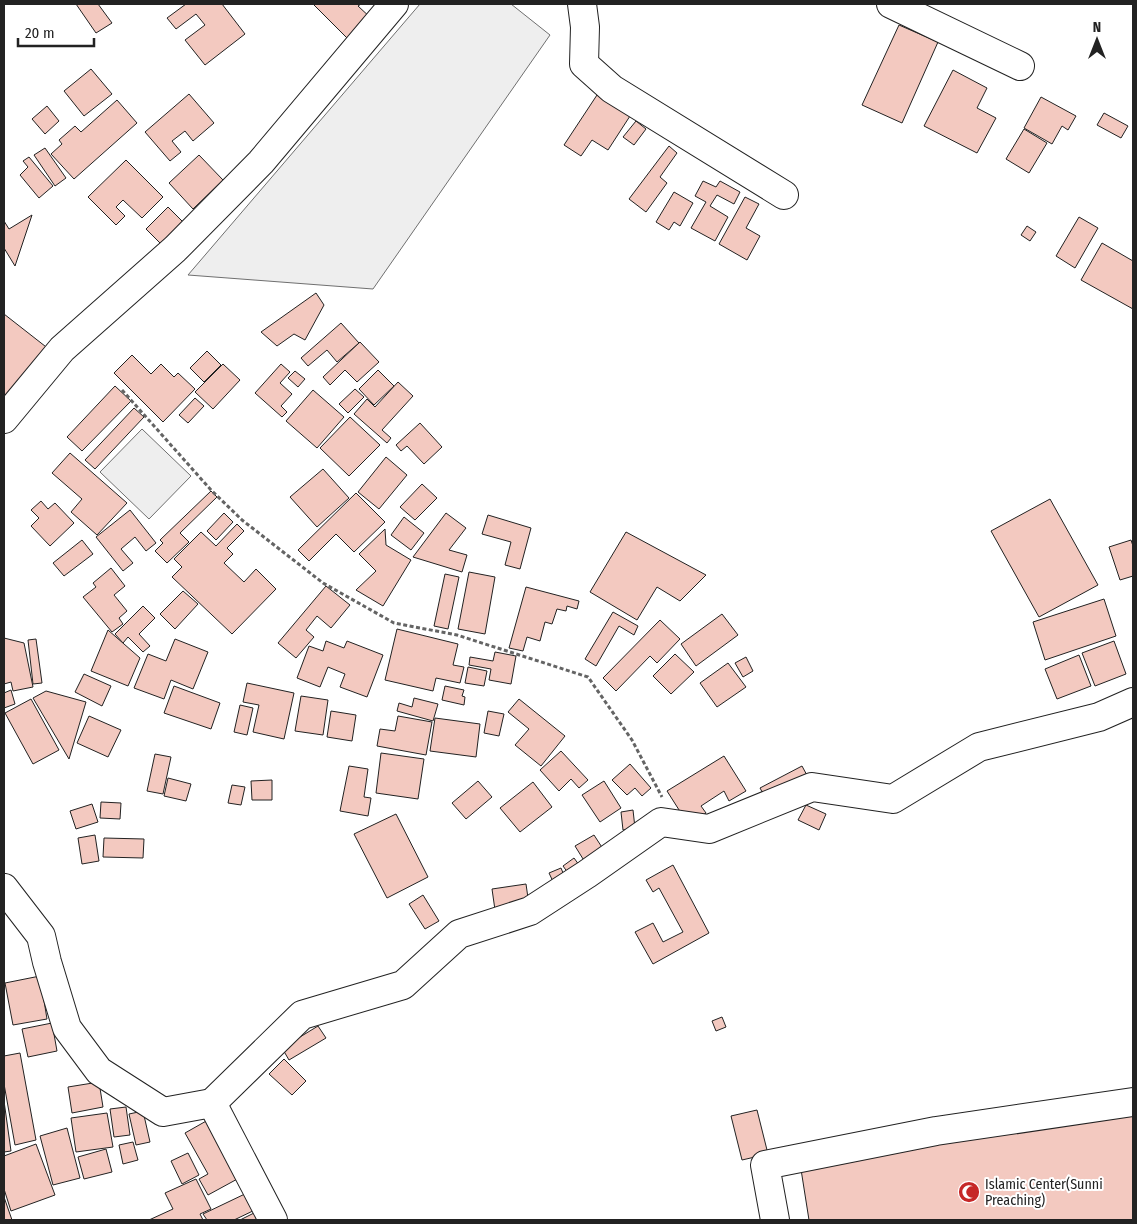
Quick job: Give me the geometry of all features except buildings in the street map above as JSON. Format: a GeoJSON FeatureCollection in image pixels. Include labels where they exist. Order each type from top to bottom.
{"type":"FeatureCollection","features":[{"type":"Feature","properties":{"kind":"street"},"geometry":{"type":"LineString","coordinates":[[4,419],[62,349],[175,249],[261,162],[394,4]]}},
{"type":"Feature","properties":{"kind":"street"},"geometry":{"type":"LineString","coordinates":[[582,4],[585,27],[584,64],[612,90],[784,195]]}},
{"type":"Feature","properties":{"kind":"street"},"geometry":{"type":"LineString","coordinates":[[891,4],[1020,66]]}},
{"type":"Feature","properties":{"kind":"street"},"geometry":{"type":"LineString","coordinates":[[4,888],[41,936],[67,1028],[98,1071],[163,1112],[212,1103],[302,1015],[403,986],[459,934],[530,911],[661,822],[709,829],[812,787],[893,799],[979,747],[1099,717],[1133,702]]}},
{"type":"Feature","properties":{"kind":"street"},"geometry":{"type":"LineString","coordinates":[[775,1220],[765,1165],[936,1130],[1133,1102]]}},
{"type":"Feature","properties":{"kind":"street"},"geometry":{"type":"LineString","coordinates":[[212,1103],[273,1220]]}},
{"type":"Feature","properties":{"kind":"path"},"geometry":{"type":"LineString","coordinates":[[122,390],[211,490],[242,520],[322,583],[394,623],[457,635],[588,678],[632,740],[677,824]]}},
{"type":"Feature","properties":{"kind":"shaded area"},"geometry":{"type":"Polygon","coordinates":[[[420,4],[511,4],[550,35],[373,289],[188,275],[420,4]]]}},
{"type":"Feature","properties":{"kind":"shaded area"},"geometry":{"type":"Polygon","coordinates":[[[142,429],[191,476],[149,519],[100,472],[142,429]]]}},
{"type":"Feature","properties":{"kind":"place","name":"Islamic Center(Sunni Preaching)"},"geometry":{"type":"Point","coordinates":[969,1192]}}]}
